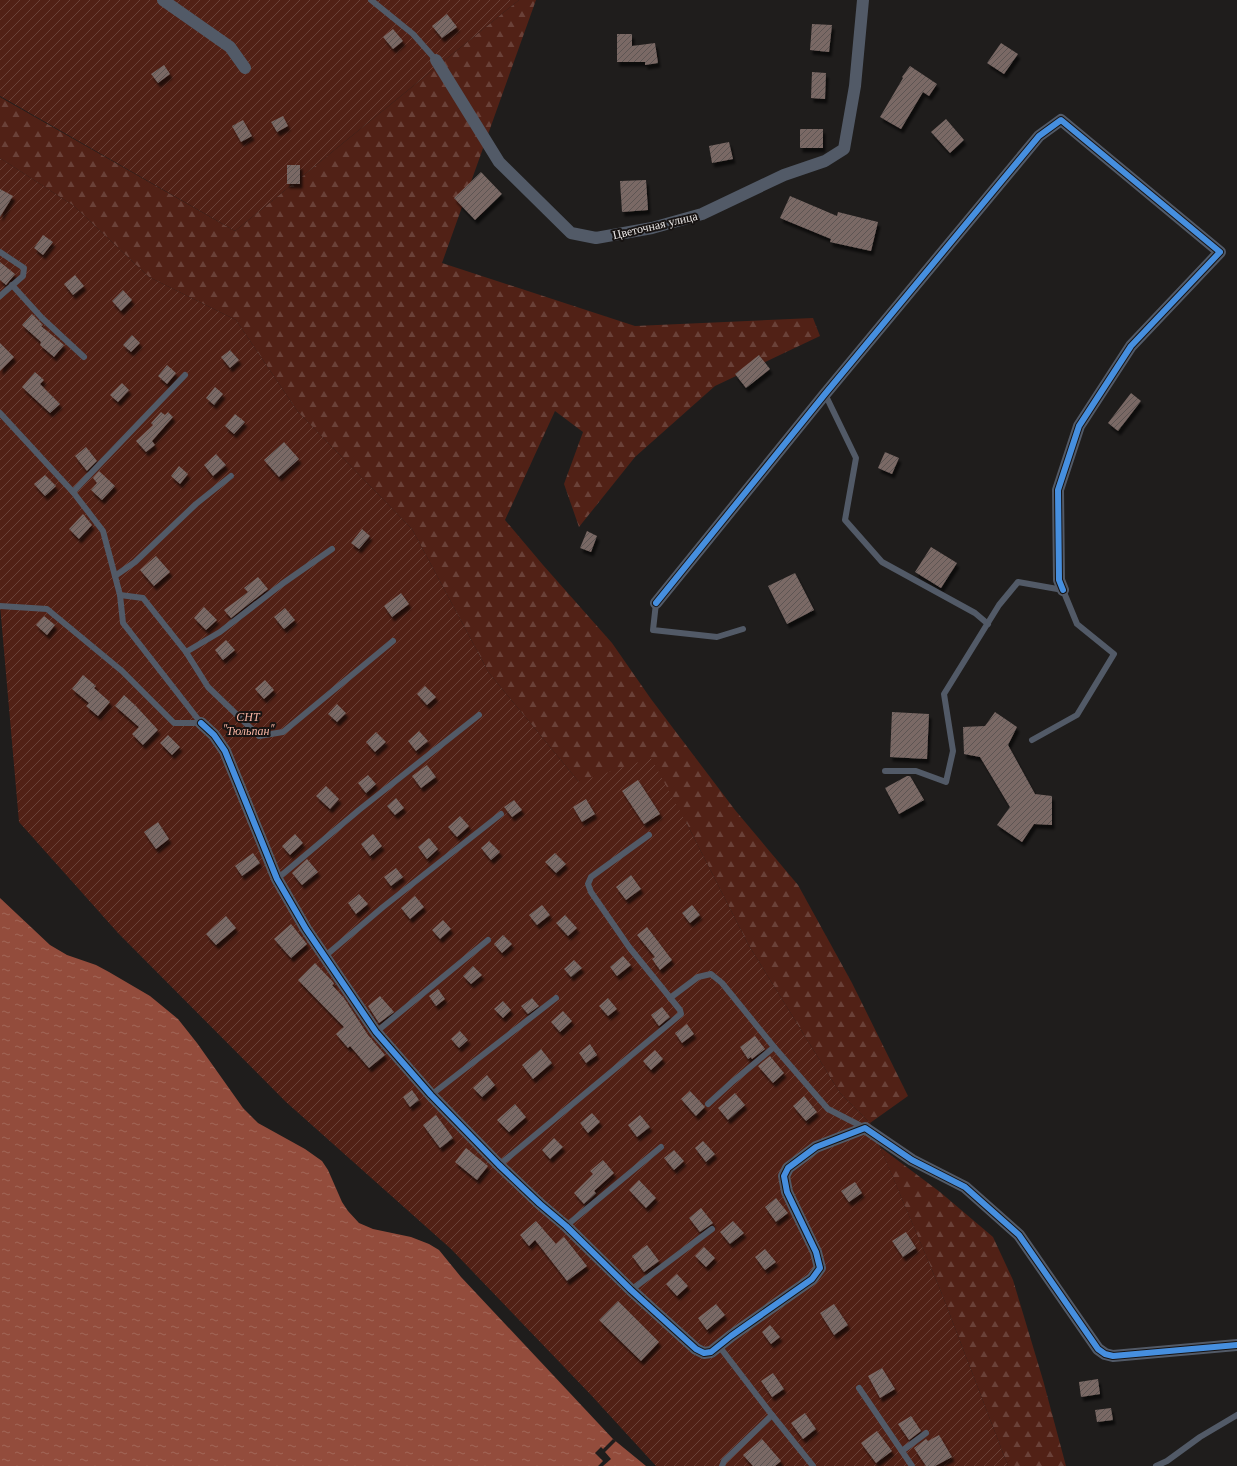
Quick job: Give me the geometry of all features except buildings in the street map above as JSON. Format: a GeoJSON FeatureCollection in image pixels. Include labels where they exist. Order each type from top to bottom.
{"type":"FeatureCollection","features":[{"type":"Feature","properties":{"kind":"street"},"geometry":{"type":"LineString","coordinates":[[163,0],[230,47],[245,68]]}},
{"type":"Feature","properties":{"kind":"street","name":"Цветочная улица"},"geometry":{"type":"LineString","coordinates":[[436,60],[499,162],[571,233],[596,238],[652,228],[702,214],[784,175],[825,161],[844,149],[855,86],[863,0]]}},
{"type":"Feature","properties":{"kind":"street"},"geometry":{"type":"LineString","coordinates":[[656,603],[825,394],[1039,136],[1061,120],[1220,252],[1131,346],[1079,426],[1058,490],[1059,580],[1063,590]]}},
{"type":"Feature","properties":{"kind":"street"},"geometry":{"type":"LineString","coordinates":[[201,723],[214,735],[225,751],[277,879],[324,956],[376,1032],[431,1095],[499,1165],[540,1204],[566,1226],[631,1290],[696,1349],[704,1353],[712,1352],[731,1336],[812,1279],[820,1268],[816,1252],[786,1192],[784,1176],[788,1168],[816,1147],[865,1128],[912,1160],[965,1188],[1020,1236],[1098,1349],[1105,1354],[1113,1356],[1237,1345]]}},
{"type":"Feature","properties":{"kind":"lane"},"geometry":{"type":"LineString","coordinates":[[371,0],[413,34],[436,60]]}},
{"type":"Feature","properties":{"kind":"lane"},"geometry":{"type":"LineString","coordinates":[[0,252],[24,268],[23,276],[0,296]]}},
{"type":"Feature","properties":{"kind":"lane"},"geometry":{"type":"LineString","coordinates":[[12,285],[42,318],[84,357]]}},
{"type":"Feature","properties":{"kind":"lane"},"geometry":{"type":"LineString","coordinates":[[73,492],[185,374]]}},
{"type":"Feature","properties":{"kind":"lane"},"geometry":{"type":"LineString","coordinates":[[825,394],[856,458],[845,520],[882,562],[975,613],[988,624]]}},
{"type":"Feature","properties":{"kind":"lane"},"geometry":{"type":"LineString","coordinates":[[0,413],[73,492],[102,531],[120,595],[123,623],[201,723]]}},
{"type":"Feature","properties":{"kind":"lane"},"geometry":{"type":"LineString","coordinates":[[115,576],[135,562],[196,504],[231,476]]}},
{"type":"Feature","properties":{"kind":"lane"},"geometry":{"type":"LineString","coordinates":[[186,652],[220,632],[282,584],[332,549]]}},
{"type":"Feature","properties":{"kind":"lane"},"geometry":{"type":"LineString","coordinates":[[885,771],[916,771],[946,782],[953,751],[944,694],[999,605],[1018,582],[1063,590],[1077,624],[1114,654],[1077,714],[1032,740]]}},
{"type":"Feature","properties":{"kind":"lane"},"geometry":{"type":"LineString","coordinates":[[120,595],[143,598],[186,652],[208,687],[259,736],[283,732],[393,641]]}},
{"type":"Feature","properties":{"kind":"lane"},"geometry":{"type":"LineString","coordinates":[[656,603],[653,630],[717,637],[742,629]]}},
{"type":"Feature","properties":{"kind":"lane"},"geometry":{"type":"LineString","coordinates":[[0,606],[47,609],[122,672],[174,722],[201,723]]}},
{"type":"Feature","properties":{"kind":"lane"},"geometry":{"type":"LineString","coordinates":[[277,879],[365,805],[479,716]]}},
{"type":"Feature","properties":{"kind":"lane"},"geometry":{"type":"LineString","coordinates":[[324,956],[383,907],[501,814]]}},
{"type":"Feature","properties":{"kind":"lane"},"geometry":{"type":"LineString","coordinates":[[499,1165],[681,1014],[680,1010],[629,947],[591,892],[588,884],[591,877],[649,835]]}},
{"type":"Feature","properties":{"kind":"lane"},"geometry":{"type":"LineString","coordinates":[[376,1032],[488,940]]}},
{"type":"Feature","properties":{"kind":"lane"},"geometry":{"type":"LineString","coordinates":[[670,998],[698,977],[711,974],[722,983],[774,1047],[828,1109],[865,1128]]}},
{"type":"Feature","properties":{"kind":"lane"},"geometry":{"type":"LineString","coordinates":[[431,1095],[556,998]]}},
{"type":"Feature","properties":{"kind":"lane"},"geometry":{"type":"LineString","coordinates":[[708,1104],[774,1047]]}},
{"type":"Feature","properties":{"kind":"lane"},"geometry":{"type":"LineString","coordinates":[[566,1226],[661,1147]]}},
{"type":"Feature","properties":{"kind":"lane"},"geometry":{"type":"LineString","coordinates":[[631,1290],[712,1229]]}},
{"type":"Feature","properties":{"kind":"lane"},"geometry":{"type":"LineString","coordinates":[[720,1346],[813,1466]]}},
{"type":"Feature","properties":{"kind":"lane"},"geometry":{"type":"LineString","coordinates":[[859,1388],[912,1466]]}},
{"type":"Feature","properties":{"kind":"lane"},"geometry":{"type":"LineString","coordinates":[[722,1466],[724,1461],[772,1415]]}},
{"type":"Feature","properties":{"kind":"lane"},"geometry":{"type":"LineString","coordinates":[[1156,1466],[1167,1461],[1200,1437],[1237,1415]]}},
{"type":"Feature","properties":{"kind":"lane"},"geometry":{"type":"LineString","coordinates":[[902,1451],[926,1433]]}},
{"type":"Feature","properties":{"kind":"green space"},"geometry":{"type":"Polygon","coordinates":[[[0,0],[519,0],[235,231],[0,96],[0,0]]]}},
{"type":"Feature","properties":{"kind":"green space"},"geometry":{"type":"Polygon","coordinates":[[[519,0],[536,0],[442,263],[635,326],[813,318],[820,336],[715,386],[635,457],[579,527],[564,484],[583,432],[555,411],[505,520],[612,643],[651,699],[735,810],[798,885],[852,983],[908,1096],[870,1123],[840,1093],[748,944],[686,822],[579,782],[489,673],[412,529],[298,412],[236,320],[149,277],[74,206],[0,158],[0,97],[235,231],[519,0]]]}},
{"type":"Feature","properties":{"kind":"green space","name":"СНТ \"Тюльпан\""},"geometry":{"type":"Polygon","coordinates":[[[0,158],[74,206],[149,277],[236,320],[298,412],[412,529],[489,673],[579,782],[651,758],[686,822],[748,944],[840,1093],[870,1123],[940,1289],[1008,1466],[656,1466],[591,1395],[451,1249],[286,1102],[118,933],[19,822],[0,605],[0,158]]]}},
{"type":"Feature","properties":{"kind":"green space"},"geometry":{"type":"Polygon","coordinates":[[[880,1147],[940,1192],[993,1237],[1013,1280],[1043,1380],[1066,1466],[1008,1466],[940,1289],[880,1147]]]}},
{"type":"Feature","properties":{"kind":"water"},"geometry":{"type":"Polygon","coordinates":[[[0,898],[50,945],[67,955],[96,965],[109,972],[150,996],[178,1019],[243,1108],[258,1123],[305,1149],[322,1161],[328,1170],[342,1202],[359,1223],[373,1229],[411,1237],[429,1244],[439,1250],[461,1277],[613,1439],[646,1466],[0,1466],[0,898]]]}},
{"type":"Feature","properties":{"kind":"pier"},"geometry":{"type":"Polygon","coordinates":[[[613,1439],[616,1441],[605,1452],[611,1459],[603,1466],[598,1466],[603,1461],[595,1453],[601,1447],[603,1449],[613,1439]]]}},
{"type":"Feature","properties":{"kind":"cycle path"},"geometry":{"type":"LineString","coordinates":[[656,603],[825,394],[1039,136],[1061,120],[1220,252],[1131,346],[1079,426],[1058,490],[1059,580],[1063,590]]}},
{"type":"Feature","properties":{"kind":"cycle path"},"geometry":{"type":"LineString","coordinates":[[201,723],[214,735],[225,751],[277,879],[306,929],[376,1032],[431,1095],[499,1165],[540,1204],[566,1226],[631,1290],[696,1349],[704,1353],[711,1352],[731,1336],[812,1279],[820,1268],[816,1252],[787,1192],[784,1176],[788,1168],[816,1147],[865,1128],[912,1160],[965,1187],[1019,1235],[1098,1349],[1105,1354],[1113,1356],[1237,1345]]}}]}
